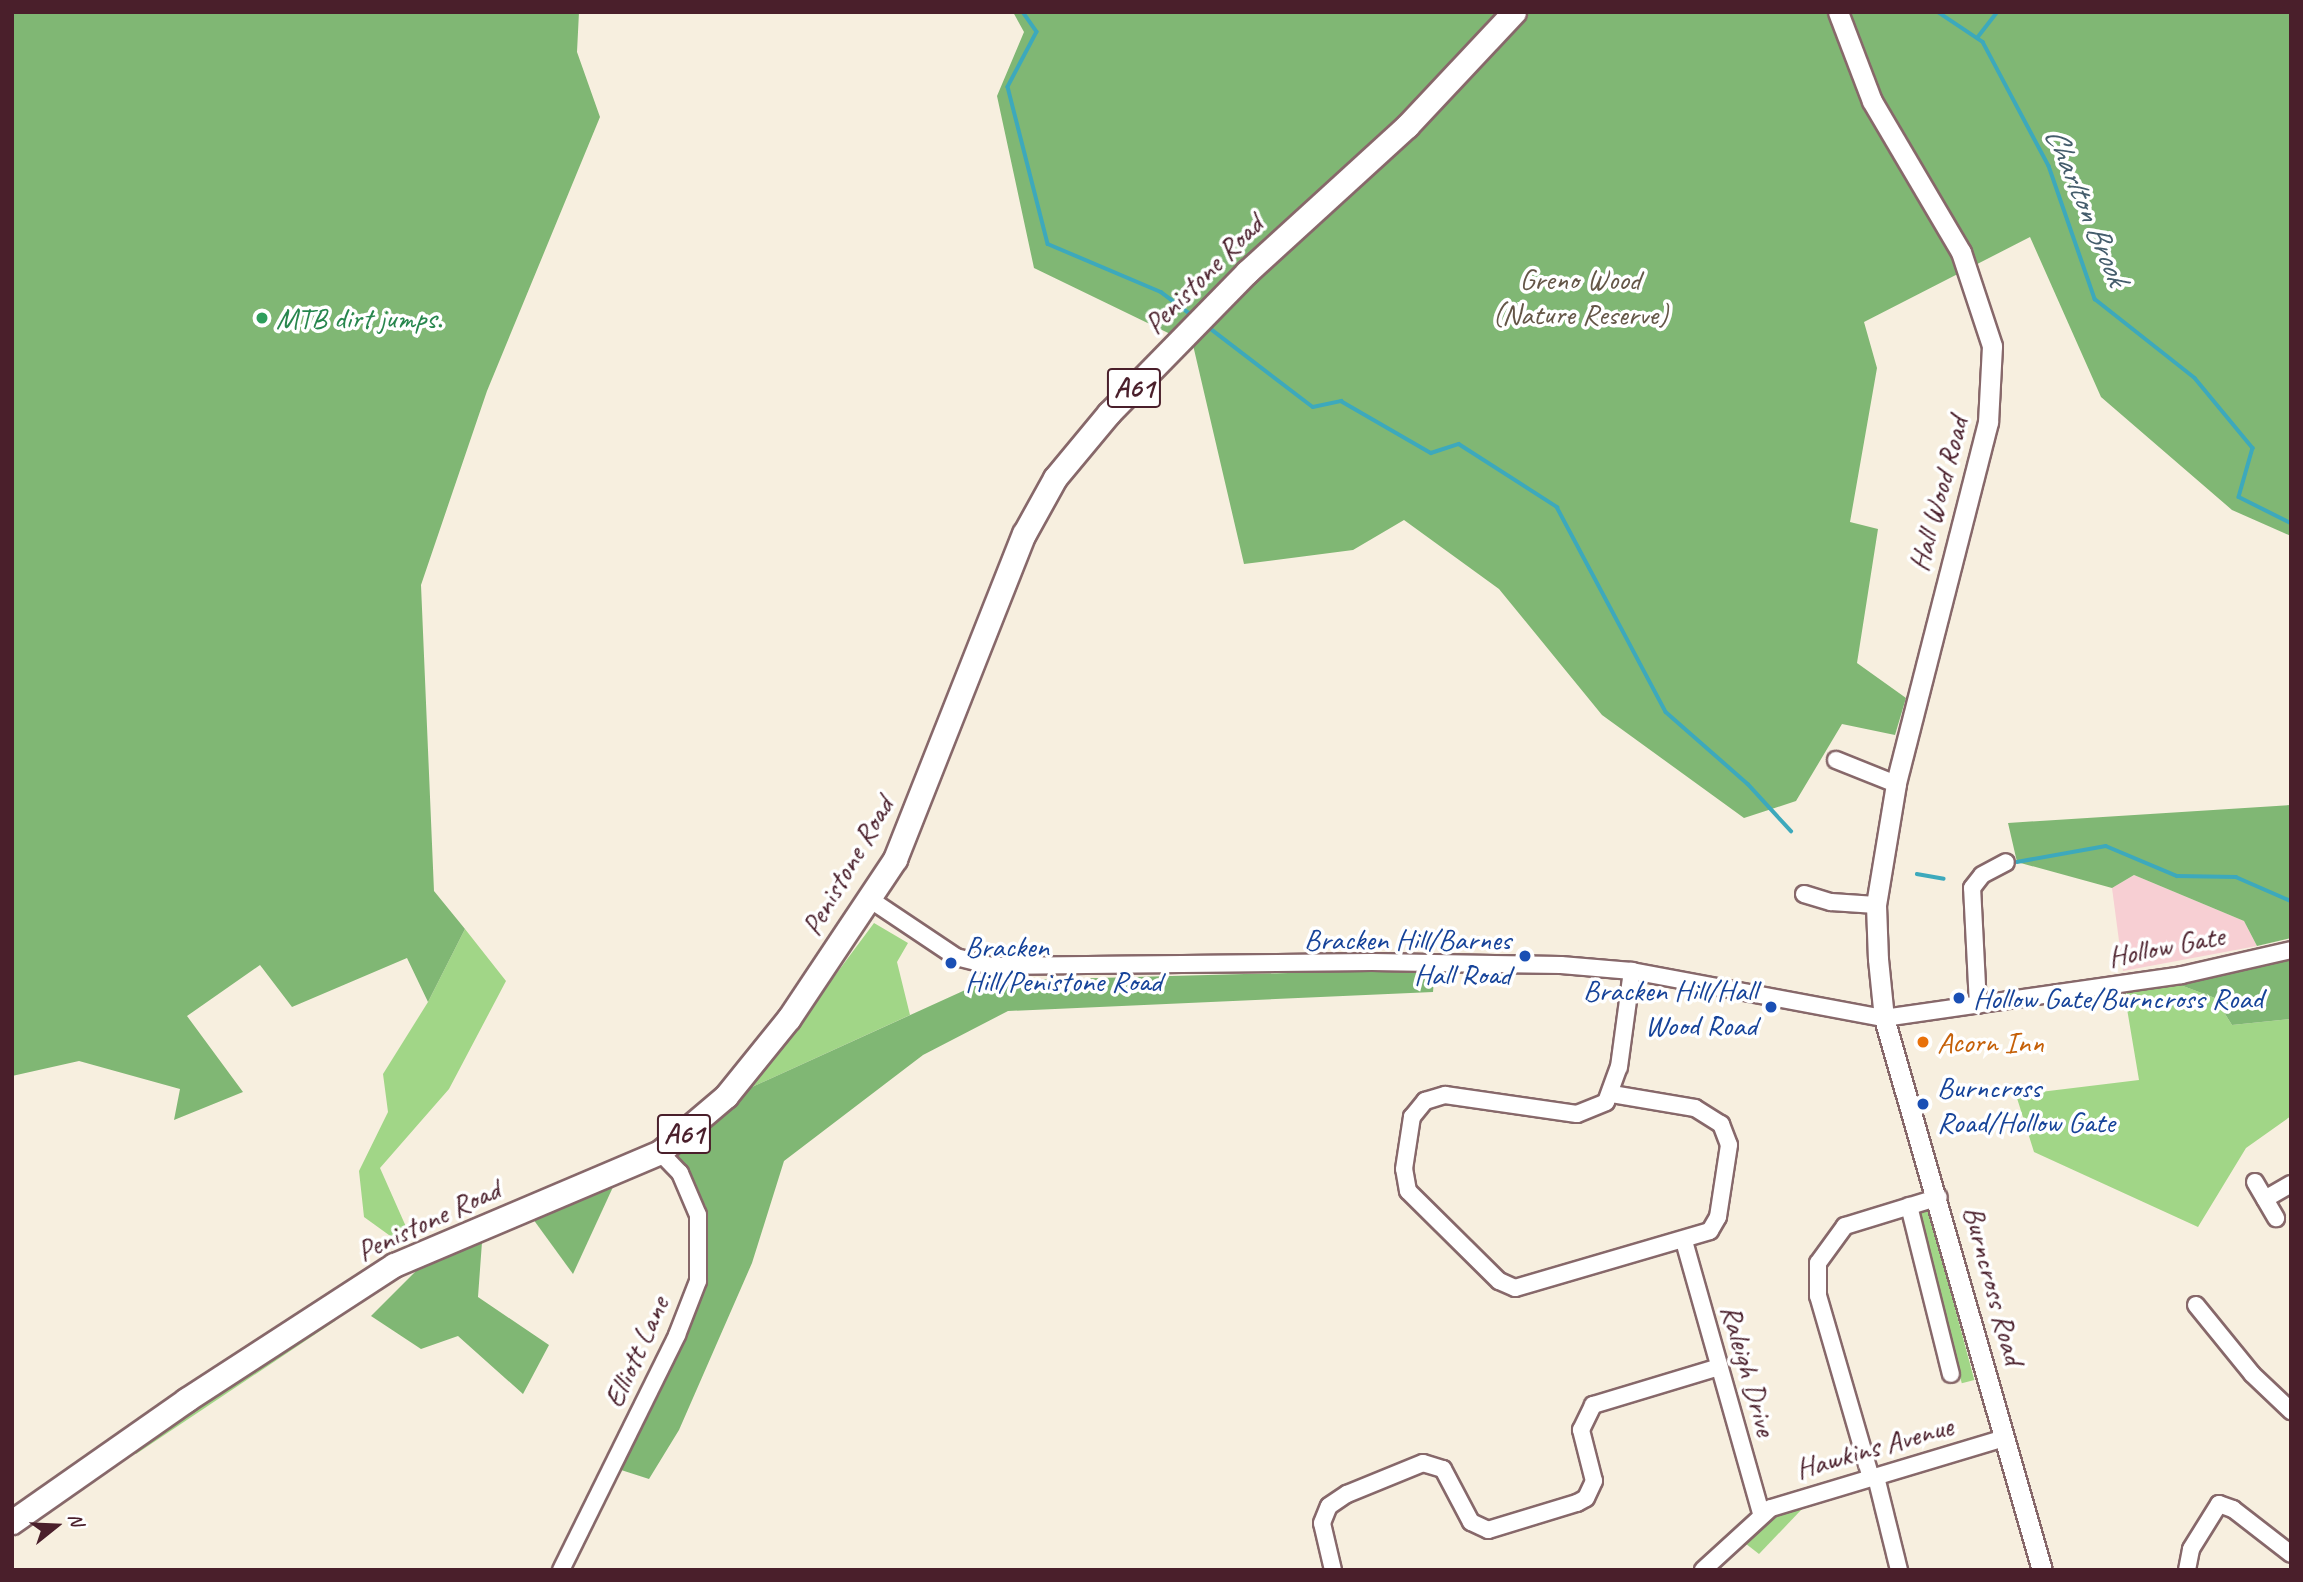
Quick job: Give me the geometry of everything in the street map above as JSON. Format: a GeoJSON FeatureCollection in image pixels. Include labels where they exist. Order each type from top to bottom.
{"type":"FeatureCollection","features":[{"type":"Feature","properties":{"kind":"highway","name":"Penistone Road"},"geometry":{"type":"LineString","coordinates":[[12,1522],[186,1400],[394,1265],[660,1152],[726,1096],[789,1018],[871,900],[921,803],[1024,534],[1055,478],[1109,413],[1247,272],[1407,126],[1514,12]]}},
{"type":"Feature","properties":{"kind":"main road","name":"Hall Wood Road"},"geometry":{"type":"LineString","coordinates":[[1838,12],[1872,101],[1961,252],[1993,346],[1988,422],[1896,784],[1876,905],[1884,1018]]}},
{"type":"Feature","properties":{"kind":"main road","name":"Burncross Road"},"geometry":{"type":"LineString","coordinates":[[1884,1018],[1938,1197],[2042,1570]]}},
{"type":"Feature","properties":{"kind":"street"},"geometry":{"type":"LineString","coordinates":[[1836,760],[1896,784]]}},
{"type":"Feature","properties":{"kind":"street"},"geometry":{"type":"LineString","coordinates":[[1978,1005],[1972,888],[1982,875],[2006,862]]}},
{"type":"Feature","properties":{"kind":"street"},"geometry":{"type":"LineString","coordinates":[[1804,894],[1831,902],[1876,905]]}},
{"type":"Feature","properties":{"kind":"street","name":"Hollow Gate"},"geometry":{"type":"LineString","coordinates":[[871,900],[956,957],[992,966],[1372,962],[1632,971],[1884,1018],[2182,975],[2291,950]]}},
{"type":"Feature","properties":{"kind":"street"},"geometry":{"type":"LineString","coordinates":[[1612,1094],[1706,1112],[1726,1133],[1729,1145],[1718,1217],[1710,1231],[1684,1241],[1515,1288],[1499,1282],[1408,1191],[1404,1169],[1412,1117],[1425,1101],[1445,1096],[1577,1114],[1599,1108],[1612,1094],[1632,971]]}},
{"type":"Feature","properties":{"kind":"street","name":"Elliott Lane"},"geometry":{"type":"LineString","coordinates":[[561,1570],[677,1335],[698,1281],[698,1215],[680,1173],[660,1152]]}},
{"type":"Feature","properties":{"kind":"street"},"geometry":{"type":"LineString","coordinates":[[2255,1182],[2276,1217]]}},
{"type":"Feature","properties":{"kind":"street"},"geometry":{"type":"LineString","coordinates":[[2265,1199],[2291,1184]]}},
{"type":"Feature","properties":{"kind":"street"},"geometry":{"type":"LineString","coordinates":[[1899,1570],[1815,1279],[1825,1248],[1844,1226],[1938,1197]]}},
{"type":"Feature","properties":{"kind":"street"},"geometry":{"type":"LineString","coordinates":[[1909,1206],[1951,1374]]}},
{"type":"Feature","properties":{"kind":"street","name":"Raleigh Drive"},"geometry":{"type":"LineString","coordinates":[[1684,1241],[1761,1514]]}},
{"type":"Feature","properties":{"kind":"street"},"geometry":{"type":"LineString","coordinates":[[2196,1305],[2252,1374],[2291,1411]]}},
{"type":"Feature","properties":{"kind":"street"},"geometry":{"type":"LineString","coordinates":[[1333,1570],[1322,1523],[1329,1506],[1347,1494],[1423,1463],[1443,1469],[1471,1522],[1488,1530],[1577,1503],[1591,1491],[1594,1481],[1581,1430],[1593,1405],[1718,1367]]}},
{"type":"Feature","properties":{"kind":"street","name":"Hawkins Avenue"},"geometry":{"type":"LineString","coordinates":[[1761,1514],[2005,1438]]}},
{"type":"Feature","properties":{"kind":"street"},"geometry":{"type":"LineString","coordinates":[[2187,1570],[2191,1549],[2219,1504],[2233,1509],[2291,1554]]}},
{"type":"Feature","properties":{"kind":"street"},"geometry":{"type":"LineString","coordinates":[[1703,1570],[1761,1514]]}},
{"type":"Feature","properties":{"kind":"shaded area"},"geometry":{"type":"Polygon","coordinates":[[[2134,875],[2244,921],[2257,946],[2123,971],[2112,888],[2134,875]]]}},
{"type":"Feature","properties":{"kind":"green space"},"geometry":{"type":"Polygon","coordinates":[[[12,12],[579,12],[577,52],[600,117],[487,391],[421,585],[434,891],[465,929],[428,1002],[407,958],[292,1007],[260,965],[187,1016],[243,1092],[174,1120],[180,1089],[79,1061],[12,1076],[12,12]]]}},
{"type":"Feature","properties":{"kind":"green space","name":"Greno Wood (Nature Reserve)"},"geometry":{"type":"Polygon","coordinates":[[[1013,12],[2291,12],[2291,536],[2232,510],[2101,397],[2030,237],[1864,322],[1877,368],[1850,522],[1878,529],[1857,663],[1906,698],[1895,735],[1842,724],[1796,801],[1744,818],[1602,715],[1499,589],[1404,520],[1353,550],[1244,564],[1193,345],[1034,268],[997,96],[1024,32],[1013,12]]]}},
{"type":"Feature","properties":{"kind":"green space"},"geometry":{"type":"Polygon","coordinates":[[[2291,805],[2291,938],[2257,946],[2244,921],[2134,875],[2112,888],[2017,862],[2008,823],[2291,805]]]}},
{"type":"Feature","properties":{"kind":"green space"},"geometry":{"type":"Polygon","coordinates":[[[874,923],[908,943],[897,962],[910,1015],[752,1087],[874,923]]]}},
{"type":"Feature","properties":{"kind":"green space"},"geometry":{"type":"Polygon","coordinates":[[[465,929],[506,981],[449,1089],[380,1168],[411,1238],[400,1243],[364,1217],[359,1171],[388,1112],[383,1074],[428,1002],[465,929]]]}},
{"type":"Feature","properties":{"kind":"green space"},"geometry":{"type":"Polygon","coordinates":[[[2291,953],[2291,1019],[2232,1025],[2215,998],[2175,983],[2291,953]]]}},
{"type":"Feature","properties":{"kind":"green space"},"geometry":{"type":"Polygon","coordinates":[[[1435,969],[1433,992],[1008,1011],[923,1055],[784,1161],[752,1263],[679,1430],[649,1479],[618,1469],[682,1344],[704,1280],[706,1207],[675,1154],[752,1087],[985,981],[1435,969]]]}},
{"type":"Feature","properties":{"kind":"green space"},"geometry":{"type":"Polygon","coordinates":[[[2175,983],[2215,998],[2232,1025],[2291,1019],[2291,1116],[2246,1148],[2198,1227],[2034,1152],[2016,1095],[2139,1080],[2124,991],[2175,983]]]}},
{"type":"Feature","properties":{"kind":"green space"},"geometry":{"type":"Polygon","coordinates":[[[613,1187],[573,1274],[533,1219],[613,1187]]]}},
{"type":"Feature","properties":{"kind":"green space"},"geometry":{"type":"Polygon","coordinates":[[[1928,1207],[1974,1380],[1962,1383],[1915,1210],[1928,1207]]]}},
{"type":"Feature","properties":{"kind":"green space"},"geometry":{"type":"Polygon","coordinates":[[[482,1242],[478,1297],[549,1345],[523,1394],[458,1336],[421,1349],[371,1316],[419,1268],[482,1242]]]}},
{"type":"Feature","properties":{"kind":"green space"},"geometry":{"type":"Polygon","coordinates":[[[338,1313],[335,1321],[136,1454],[133,1451],[338,1313]]]}},
{"type":"Feature","properties":{"kind":"green space"},"geometry":{"type":"Polygon","coordinates":[[[1796,1507],[1803,1508],[1759,1554],[1741,1540],[1762,1520],[1796,1507]]]}},
{"type":"Feature","properties":{"kind":"waterway"},"geometry":{"type":"LineString","coordinates":[[1023,12],[1037,32],[1008,87],[1048,244],[1161,292],[1192,315]]}},
{"type":"Feature","properties":{"kind":"waterway","name":"Charlton Brook"},"geometry":{"type":"LineString","coordinates":[[1938,12],[1983,42],[2049,166],[2095,299],[2195,378],[2253,448],[2239,497],[2291,523]]}},
{"type":"Feature","properties":{"kind":"waterway"},"geometry":{"type":"LineString","coordinates":[[1977,38],[1997,12]]}},
{"type":"Feature","properties":{"kind":"waterway"},"geometry":{"type":"LineString","coordinates":[[1207,326],[1313,407],[1341,401],[1431,453],[1459,444],[1557,507],[1666,712],[1748,784],[1791,831]]}},
{"type":"Feature","properties":{"kind":"waterway"},"geometry":{"type":"LineString","coordinates":[[2017,862],[2106,846],[2177,876],[2236,877],[2291,901]]}},
{"type":"Feature","properties":{"kind":"waterway"},"geometry":{"type":"LineString","coordinates":[[1917,874],[1944,879]]}},
{"type":"Feature","properties":{"kind":"place","name":"MTB dirt jumps."},"geometry":{"type":"Point","coordinates":[262,318]}},
{"type":"Feature","properties":{"kind":"place","name":"Bracken Hill/Barnes Hall Road"},"geometry":{"type":"Point","coordinates":[1525,956]}},
{"type":"Feature","properties":{"kind":"place","name":"Bracken Hill/Penistone Road"},"geometry":{"type":"Point","coordinates":[951,963]}},
{"type":"Feature","properties":{"kind":"place","name":"Hollow Gate/Burncross Road"},"geometry":{"type":"Point","coordinates":[1959,998]}},
{"type":"Feature","properties":{"kind":"place","name":"Bracken Hill/Hall Wood Road"},"geometry":{"type":"Point","coordinates":[1771,1007]}},
{"type":"Feature","properties":{"kind":"place","name":"Acorn Inn"},"geometry":{"type":"Point","coordinates":[1923,1042]}},
{"type":"Feature","properties":{"kind":"place","name":"Burncross Road/Hollow Gate"},"geometry":{"type":"Point","coordinates":[1923,1104]}}]}
